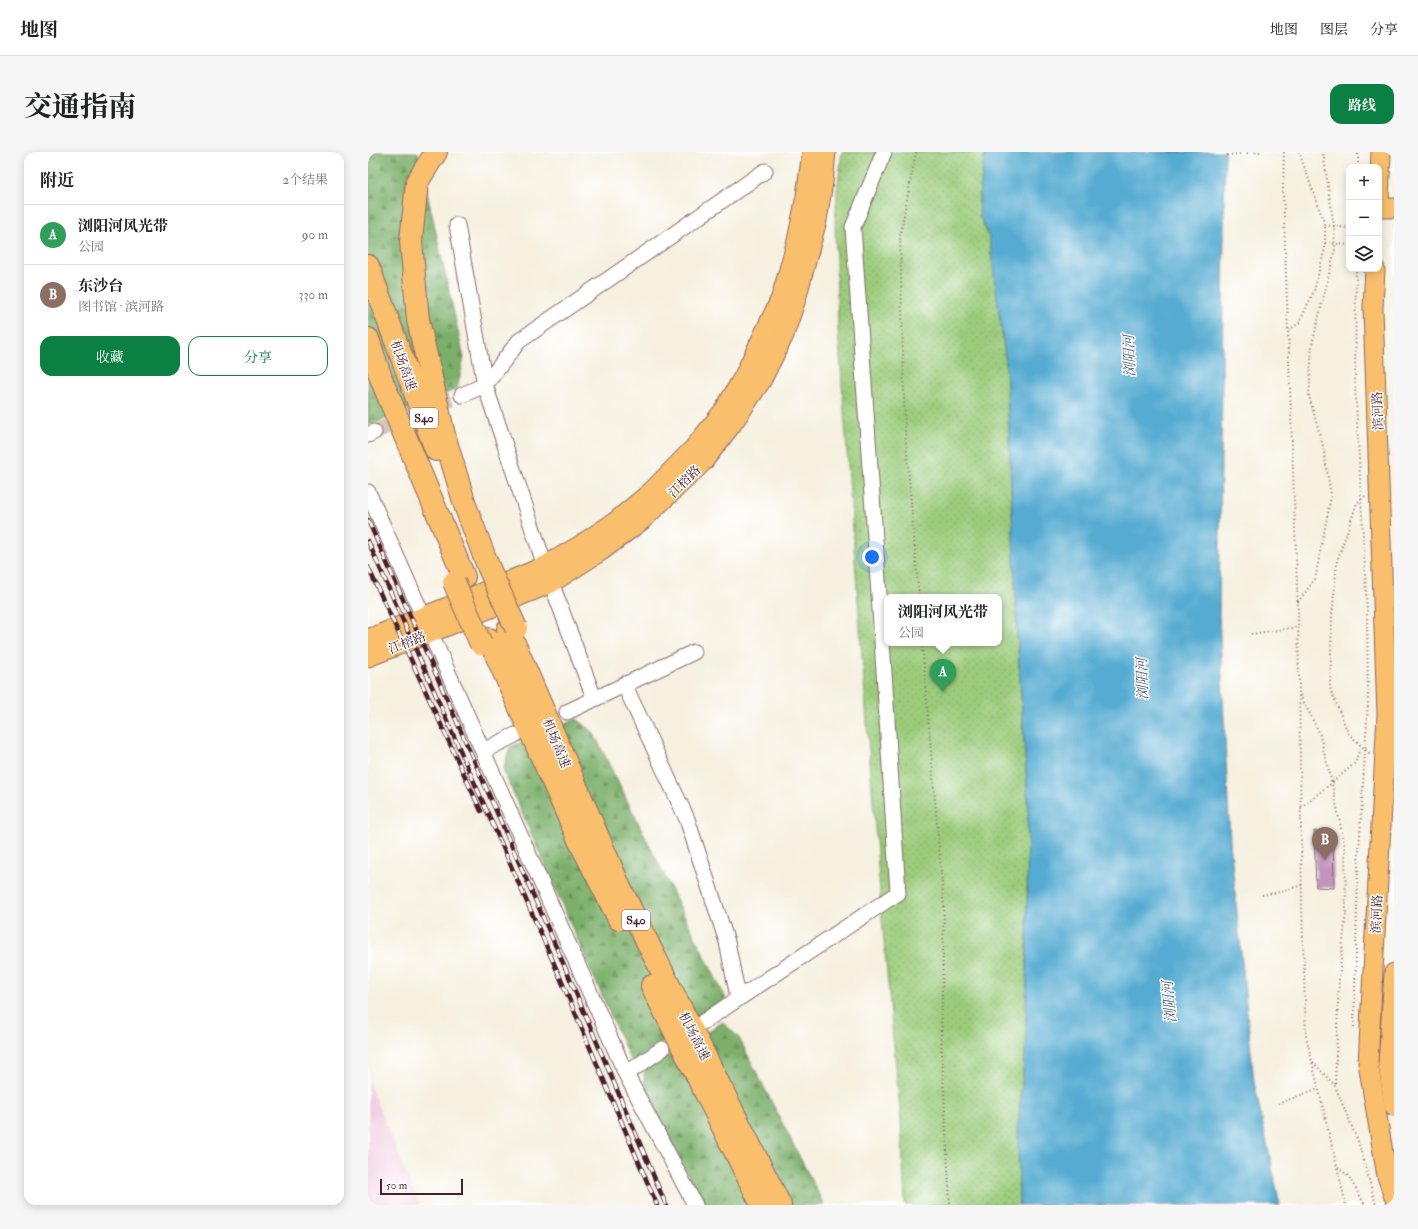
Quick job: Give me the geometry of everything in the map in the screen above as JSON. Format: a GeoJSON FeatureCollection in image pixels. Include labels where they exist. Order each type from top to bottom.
{"type":"FeatureCollection","features":[{"type":"Feature","properties":{"kind":"highway"},"geometry":{"type":"LineString","coordinates":[[436,152],[417,182],[411,241],[418,320],[444,435],[466,508],[472,573]]}},
{"type":"Feature","properties":{"kind":"highway","name":"机场高速"},"geometry":{"type":"LineString","coordinates":[[368,266],[404,365],[472,573],[485,642],[522,712],[579,840],[762,1205]]}},
{"type":"Feature","properties":{"kind":"highway","name":"机场高速"},"geometry":{"type":"LineString","coordinates":[[368,339],[382,381],[472,573],[512,628],[593,826],[621,890],[780,1205]]}},
{"type":"Feature","properties":{"kind":"highway"},"geometry":{"type":"LineString","coordinates":[[368,371],[386,410],[472,573]]}},
{"type":"Feature","properties":{"kind":"main road","name":"江榕路"},"geometry":{"type":"LineString","coordinates":[[548,574],[579,546],[615,522],[652,491],[694,448],[725,409],[744,376],[781,298],[797,241],[805,204],[812,152]]}},
{"type":"Feature","properties":{"kind":"main road","name":"江榕路"},"geometry":{"type":"LineString","coordinates":[[368,657],[427,625],[601,551],[642,520],[702,463],[732,424],[761,381],[784,335],[796,299],[817,220],[826,152]]}},
{"type":"Feature","properties":{"kind":"main road"},"geometry":{"type":"LineString","coordinates":[[1381,152],[1381,164]]}},
{"type":"Feature","properties":{"kind":"main road"},"geometry":{"type":"LineString","coordinates":[[1382,193],[1394,192]]}},
{"type":"Feature","properties":{"kind":"main road"},"geometry":{"type":"LineString","coordinates":[[1382,208],[1394,208]]}},
{"type":"Feature","properties":{"kind":"main road","name":"滨河路"},"geometry":{"type":"LineString","coordinates":[[1375,272],[1373,308],[1387,715],[1368,1063],[1387,1176],[1394,1197]]}},
{"type":"Feature","properties":{"kind":"main road","name":"江榕路"},"geometry":{"type":"LineString","coordinates":[[368,639],[427,625]]}},
{"type":"Feature","properties":{"kind":"main road"},"geometry":{"type":"LineString","coordinates":[[1394,973],[1388,1064],[1394,1106]]}},
{"type":"Feature","properties":{"kind":"street"},"geometry":{"type":"LineString","coordinates":[[703,1022],[738,997],[898,893],[880,609],[852,227],[884,152]]}},
{"type":"Feature","properties":{"kind":"street"},"geometry":{"type":"LineString","coordinates":[[462,395],[485,385],[519,341],[765,171]]}},
{"type":"Feature","properties":{"kind":"street"},"geometry":{"type":"LineString","coordinates":[[457,225],[485,385],[548,574],[594,698]]}},
{"type":"Feature","properties":{"kind":"street"},"geometry":{"type":"LineString","coordinates":[[368,492],[626,1074],[695,1205]]}},
{"type":"Feature","properties":{"kind":"street"},"geometry":{"type":"LineString","coordinates":[[566,712],[694,652]]}},
{"type":"Feature","properties":{"kind":"street"},"geometry":{"type":"LineString","coordinates":[[624,684],[687,819],[727,942],[738,997]]}},
{"type":"Feature","properties":{"kind":"street"},"geometry":{"type":"LineString","coordinates":[[482,751],[515,736]]}},
{"type":"Feature","properties":{"kind":"street"},"geometry":{"type":"LineString","coordinates":[[626,1074],[662,1049]]}},
{"type":"Feature","properties":{"kind":"path"},"geometry":{"type":"LineString","coordinates":[[916,152],[900,236],[905,431],[919,594]]}},
{"type":"Feature","properties":{"kind":"path"},"geometry":{"type":"LineString","coordinates":[[1227,155],[1260,152]]}},
{"type":"Feature","properties":{"kind":"path"},"geometry":{"type":"LineString","coordinates":[[1284,152],[1283,190],[1298,603],[1302,885],[1306,1036],[1346,1205]]}},
{"type":"Feature","properties":{"kind":"path"},"geometry":{"type":"LineString","coordinates":[[1288,330],[1299,323],[1314,291],[1325,248],[1325,224],[1299,152]]}},
{"type":"Feature","properties":{"kind":"path"},"geometry":{"type":"LineString","coordinates":[[1298,603],[1315,579],[1331,496],[1323,446],[1309,396],[1312,345],[1335,249],[1334,226],[1323,152]]}},
{"type":"Feature","properties":{"kind":"path"},"geometry":{"type":"LineString","coordinates":[[1358,152],[1358,164]]}},
{"type":"Feature","properties":{"kind":"path"},"geometry":{"type":"LineString","coordinates":[[1325,224],[1346,228]]}},
{"type":"Feature","properties":{"kind":"path"},"geometry":{"type":"LineString","coordinates":[[1325,243],[1346,244]]}},
{"type":"Feature","properties":{"kind":"path"},"geometry":{"type":"LineString","coordinates":[[1354,1036],[1357,891],[1364,748],[1368,702],[1367,611],[1355,383],[1356,272]]}},
{"type":"Feature","properties":{"kind":"path"},"geometry":{"type":"LineString","coordinates":[[1379,484],[1357,504],[1337,561],[1332,616],[1330,688],[1348,733],[1384,767]]}},
{"type":"Feature","properties":{"kind":"path"},"geometry":{"type":"LineString","coordinates":[[1251,634],[1298,627]]}},
{"type":"Feature","properties":{"kind":"path"},"geometry":{"type":"LineString","coordinates":[[922,646],[944,909],[941,1038],[950,1205]]}},
{"type":"Feature","properties":{"kind":"path"},"geometry":{"type":"LineString","coordinates":[[1300,693],[1319,732],[1332,784],[1345,848],[1346,912],[1338,979],[1335,1086]]}},
{"type":"Feature","properties":{"kind":"path"},"geometry":{"type":"LineString","coordinates":[[1301,808],[1332,784],[1355,763],[1361,746]]}},
{"type":"Feature","properties":{"kind":"path"},"geometry":{"type":"LineString","coordinates":[[1262,895],[1280,892],[1302,885]]}},
{"type":"Feature","properties":{"kind":"path"},"geometry":{"type":"LineString","coordinates":[[1312,1062],[1335,1086],[1359,1144],[1376,1205]]}},
{"type":"Feature","properties":{"kind":"path"},"geometry":{"type":"LineString","coordinates":[[1278,1104],[1319,1088]]}},
{"type":"Feature","properties":{"kind":"path"},"geometry":{"type":"LineString","coordinates":[[1337,1166],[1349,1177],[1365,1205]]}},
{"type":"Feature","properties":{"kind":"shaded area"},"geometry":{"type":"Polygon","coordinates":[[[368,1081],[419,1205],[368,1205],[368,1081]]]}},
{"type":"Feature","properties":{"kind":"green space"},"geometry":{"type":"Polygon","coordinates":[[[368,152],[418,152],[464,358],[457,389],[368,426],[368,152]]]}},
{"type":"Feature","properties":{"kind":"green space"},"geometry":{"type":"Polygon","coordinates":[[[842,152],[985,152],[979,196],[980,217],[989,237],[1006,364],[1017,633],[1028,801],[1026,1042],[1018,1125],[1019,1205],[905,1205],[901,1121],[883,931],[838,329],[835,225],[842,152]]]}},
{"type":"Feature","properties":{"kind":"green space"},"geometry":{"type":"Polygon","coordinates":[[[577,719],[593,732],[726,999],[632,1064],[503,770],[510,747],[577,719]]]}},
{"type":"Feature","properties":{"kind":"green space"},"geometry":{"type":"Polygon","coordinates":[[[723,1022],[739,1038],[824,1205],[704,1205],[645,1094],[644,1071],[723,1022]]]}},
{"type":"Feature","properties":{"kind":"water","name":"浏阳河"},"geometry":{"type":"Polygon","coordinates":[[[985,152],[1225,152],[1219,615],[1230,842],[1254,1082],[1280,1205],[1019,1205],[1018,1125],[1026,1042],[1028,801],[1017,633],[1006,364],[989,237],[980,217],[979,196],[985,152]]]}},
{"type":"Feature","properties":{"kind":"building"},"geometry":{"type":"Polygon","coordinates":[[[1314,831],[1333,832],[1334,888],[1316,887],[1314,831]]]}},
{"type":"Feature","properties":{"kind":"tunnel"},"geometry":{"type":"LineString","coordinates":[[374,432],[462,395]]}},
{"type":"Feature","properties":{"kind":"railway"},"geometry":{"type":"LineString","coordinates":[[368,520],[564,965],[666,1205]]}},
{"type":"Feature","properties":{"kind":"railway"},"geometry":{"type":"LineString","coordinates":[[368,541],[556,968],[657,1205]]}},
{"type":"Feature","properties":{"kind":"railway"},"geometry":{"type":"LineString","coordinates":[[368,567],[481,811]]}},
{"type":"Feature","properties":{"kind":"place","name":"浏阳河风光带"},"geometry":{"type":"Point","coordinates":[943,692]}},
{"type":"Feature","properties":{"kind":"place","name":"东沙台"},"geometry":{"type":"Point","coordinates":[1325,860]}}]}
